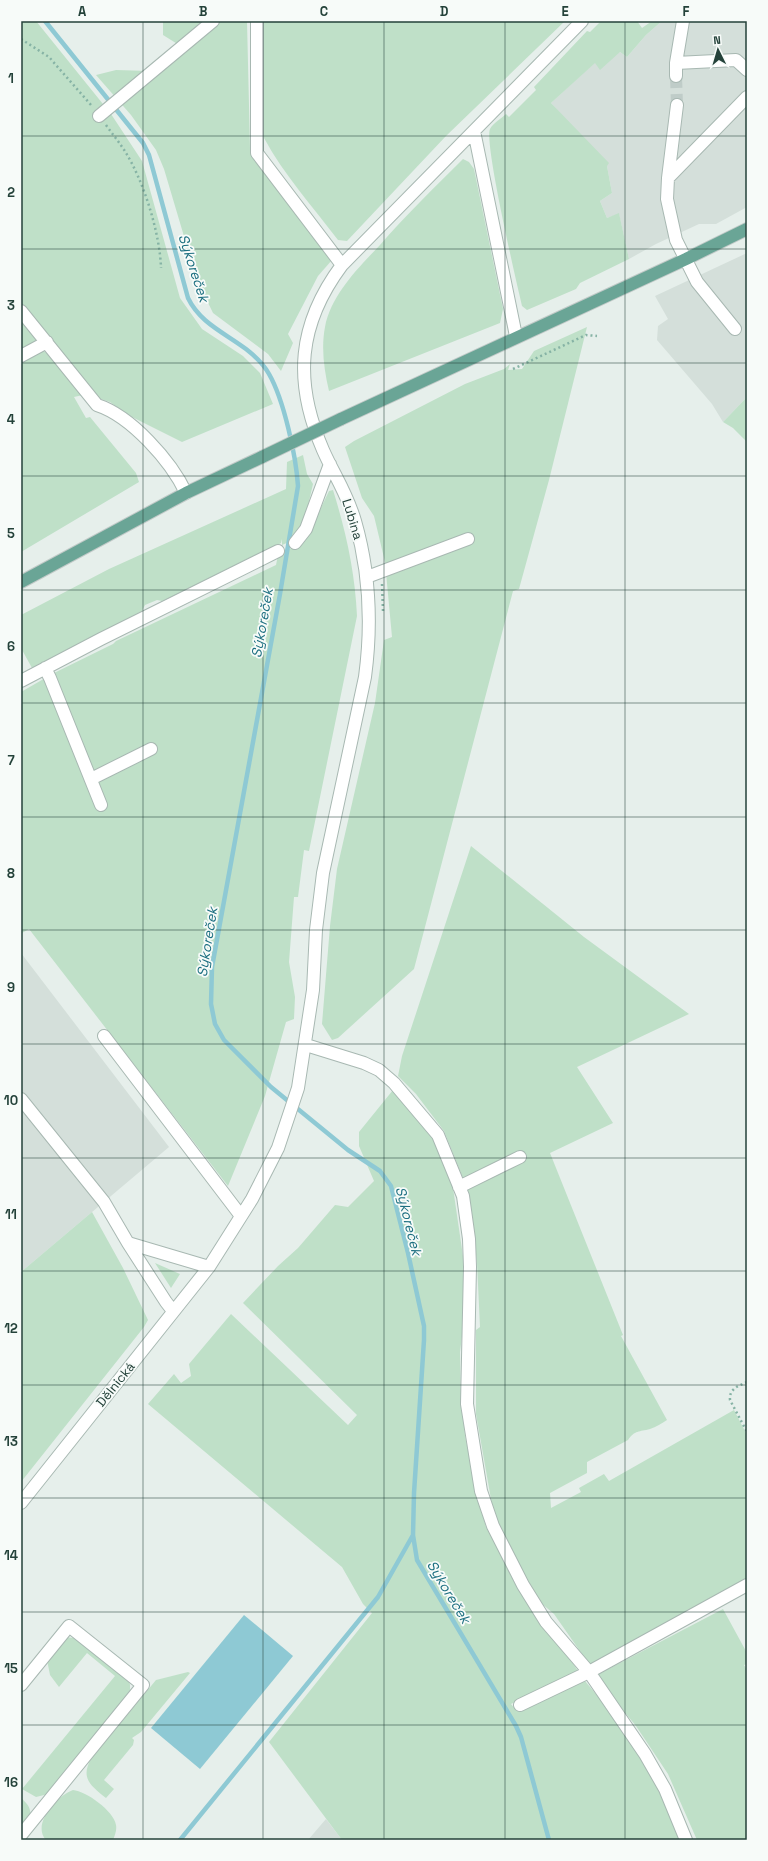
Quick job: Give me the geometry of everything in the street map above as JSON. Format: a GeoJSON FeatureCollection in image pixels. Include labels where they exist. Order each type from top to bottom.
{"type":"FeatureCollection","features":[{"type":"Feature","properties":{"kind":"main road"},"geometry":{"type":"LineString","coordinates":[[21,582],[186,493],[516,336],[686,259],[747,228]]}},
{"type":"Feature","properties":{"kind":"street"},"geometry":{"type":"LineString","coordinates":[[101,114],[213,21]]}},
{"type":"Feature","properties":{"kind":"street"},"geometry":{"type":"LineString","coordinates":[[257,21],[257,153],[342,265]]}},
{"type":"Feature","properties":{"kind":"street","name":"Lubina"},"geometry":{"type":"LineString","coordinates":[[306,1045],[313,990],[317,923],[323,873],[365,677],[370,615],[367,577],[355,521],[343,487],[322,449],[309,408],[305,384],[304,358],[308,332],[317,304],[325,288],[342,265],[582,21]]}},
{"type":"Feature","properties":{"kind":"street"},"geometry":{"type":"LineString","coordinates":[[676,76],[676,63],[683,21]]}},
{"type":"Feature","properties":{"kind":"street"},"geometry":{"type":"LineString","coordinates":[[676,63],[736,60],[747,70]]}},
{"type":"Feature","properties":{"kind":"street"},"geometry":{"type":"LineString","coordinates":[[668,178],[747,97]]}},
{"type":"Feature","properties":{"kind":"street"},"geometry":{"type":"LineString","coordinates":[[677,105],[668,178],[667,199],[676,240],[697,282],[735,329]]}},
{"type":"Feature","properties":{"kind":"street"},"geometry":{"type":"LineString","coordinates":[[474,131],[516,336]]}},
{"type":"Feature","properties":{"kind":"street"},"geometry":{"type":"LineString","coordinates":[[21,311],[97,405],[107,408],[130,422],[178,476],[186,493]]}},
{"type":"Feature","properties":{"kind":"street"},"geometry":{"type":"LineString","coordinates":[[21,356],[47,342]]}},
{"type":"Feature","properties":{"kind":"street"},"geometry":{"type":"LineString","coordinates":[[295,543],[306,529],[330,464]]}},
{"type":"Feature","properties":{"kind":"street"},"geometry":{"type":"LineString","coordinates":[[367,577],[468,539]]}},
{"type":"Feature","properties":{"kind":"street"},"geometry":{"type":"LineString","coordinates":[[21,681],[278,551]]}},
{"type":"Feature","properties":{"kind":"street"},"geometry":{"type":"LineString","coordinates":[[45,668],[101,805]]}},
{"type":"Feature","properties":{"kind":"street"},"geometry":{"type":"LineString","coordinates":[[91,779],[151,749]]}},
{"type":"Feature","properties":{"kind":"street"},"geometry":{"type":"LineString","coordinates":[[104,1036],[241,1216]]}},
{"type":"Feature","properties":{"kind":"street"},"geometry":{"type":"LineString","coordinates":[[306,1045],[364,1063],[379,1070],[394,1083],[438,1135],[463,1196],[469,1239],[468,1404],[481,1491],[494,1530],[523,1585],[546,1622],[588,1672],[645,1754],[665,1789],[686,1840]]}},
{"type":"Feature","properties":{"kind":"street","name":"Dělnická"},"geometry":{"type":"LineString","coordinates":[[21,1503],[209,1267],[241,1216],[266,1173],[289,1118],[298,1088],[306,1045]]}},
{"type":"Feature","properties":{"kind":"street"},"geometry":{"type":"LineString","coordinates":[[21,1099],[104,1202],[128,1243],[173,1311]]}},
{"type":"Feature","properties":{"kind":"street"},"geometry":{"type":"LineString","coordinates":[[460,1187],[520,1157]]}},
{"type":"Feature","properties":{"kind":"street"},"geometry":{"type":"LineString","coordinates":[[128,1243],[209,1267]]}},
{"type":"Feature","properties":{"kind":"street"},"geometry":{"type":"LineString","coordinates":[[520,1705],[588,1672],[747,1585]]}},
{"type":"Feature","properties":{"kind":"street"},"geometry":{"type":"LineString","coordinates":[[21,1685],[69,1626],[143,1685],[21,1836]]}},
{"type":"Feature","properties":{"kind":"path"},"geometry":{"type":"LineString","coordinates":[[21,39],[49,57],[101,114],[127,154],[141,185],[160,252],[162,268]]}},
{"type":"Feature","properties":{"kind":"path"},"geometry":{"type":"LineString","coordinates":[[513,369],[586,335],[597,336]]}},
{"type":"Feature","properties":{"kind":"path"},"geometry":{"type":"LineString","coordinates":[[747,1382],[732,1390],[730,1395],[730,1400],[747,1432]]}},
{"type":"Feature","properties":{"kind":"shaded area"},"geometry":{"type":"Polygon","coordinates":[[[662,21],[747,21],[747,207],[716,224],[699,224],[656,244],[629,259],[619,214],[607,218],[600,201],[612,193],[607,166],[551,103],[595,62],[620,52],[627,57],[646,35],[662,21]]]}},
{"type":"Feature","properties":{"kind":"shaded area"},"geometry":{"type":"Polygon","coordinates":[[[747,253],[747,397],[723,422],[712,404],[657,340],[658,326],[668,319],[655,296],[747,253]]]}},
{"type":"Feature","properties":{"kind":"shaded area"},"geometry":{"type":"Polygon","coordinates":[[[21,953],[169,1147],[21,1272],[21,953]]]}},
{"type":"Feature","properties":{"kind":"shaded area"},"geometry":{"type":"Polygon","coordinates":[[[326,1819],[342,1840],[308,1840],[326,1819]]]}},
{"type":"Feature","properties":{"kind":"green space"},"geometry":{"type":"Polygon","coordinates":[[[21,21],[36,21],[111,114],[142,161],[180,298],[202,329],[243,356],[260,373],[273,404],[182,442],[128,415],[110,402],[95,397],[21,306],[21,21]]]}},
{"type":"Feature","properties":{"kind":"green space"},"geometry":{"type":"Polygon","coordinates":[[[163,21],[247,21],[250,148],[332,260],[318,276],[288,334],[293,343],[281,371],[268,354],[213,313],[197,280],[164,169],[156,150],[131,115],[96,75],[116,70],[150,71],[179,45],[163,35],[163,21]]]}},
{"type":"Feature","properties":{"kind":"green space"},"geometry":{"type":"Polygon","coordinates":[[[264,21],[565,21],[446,136],[347,241],[338,240],[280,165],[264,138],[264,21]]]}},
{"type":"Feature","properties":{"kind":"green space"},"geometry":{"type":"Polygon","coordinates":[[[601,21],[637,21],[642,28],[652,21],[662,21],[646,35],[627,57],[620,52],[600,70],[595,63],[551,103],[609,163],[607,166],[612,193],[600,201],[607,218],[619,213],[629,259],[580,283],[576,289],[527,310],[522,306],[500,207],[491,157],[489,139],[490,129],[506,114],[509,117],[536,90],[534,87],[587,31],[590,32],[601,21]]]}},
{"type":"Feature","properties":{"kind":"green space"},"geometry":{"type":"Polygon","coordinates":[[[463,159],[469,162],[474,169],[503,309],[500,323],[329,391],[323,343],[328,315],[339,293],[346,283],[400,223],[463,159]]]}},
{"type":"Feature","properties":{"kind":"green space"},"geometry":{"type":"Polygon","coordinates":[[[21,317],[40,340],[21,350],[21,317]]]}},
{"type":"Feature","properties":{"kind":"green space"},"geometry":{"type":"Polygon","coordinates":[[[587,327],[549,480],[519,589],[513,591],[414,969],[338,1038],[332,1040],[322,1024],[330,926],[337,869],[375,703],[384,640],[392,637],[385,562],[374,516],[362,498],[345,447],[465,384],[504,369],[510,364],[508,370],[522,369],[534,351],[587,327]]]}},
{"type":"Feature","properties":{"kind":"green space"},"geometry":{"type":"Polygon","coordinates":[[[41,350],[49,354],[83,395],[74,397],[86,418],[90,417],[136,473],[139,482],[21,552],[21,361],[41,350]]]}},
{"type":"Feature","properties":{"kind":"green space"},"geometry":{"type":"Polygon","coordinates":[[[747,397],[747,442],[733,428],[723,422],[747,397]]]}},
{"type":"Feature","properties":{"kind":"green space"},"geometry":{"type":"Polygon","coordinates":[[[303,455],[307,474],[313,484],[304,523],[294,540],[282,545],[282,539],[281,543],[222,574],[162,601],[157,600],[145,605],[142,611],[32,668],[21,648],[21,615],[109,569],[286,489],[287,462],[303,455]]]}},
{"type":"Feature","properties":{"kind":"green space"},"geometry":{"type":"Polygon","coordinates":[[[333,490],[349,552],[357,616],[309,851],[304,850],[298,897],[294,897],[289,962],[295,997],[294,1019],[286,1022],[265,1096],[228,1186],[29,929],[22,933],[21,931],[21,692],[54,673],[113,644],[116,641],[276,565],[278,555],[305,541],[329,491],[333,490]]]}},
{"type":"Feature","properties":{"kind":"green space"},"geometry":{"type":"Polygon","coordinates":[[[471,846],[584,937],[689,1014],[577,1067],[613,1123],[550,1153],[623,1335],[621,1336],[667,1420],[652,1428],[635,1433],[628,1440],[587,1462],[587,1473],[550,1493],[551,1508],[581,1492],[579,1488],[604,1474],[609,1481],[734,1410],[747,1435],[747,1579],[702,1604],[687,1610],[686,1613],[595,1663],[589,1664],[554,1614],[541,1603],[495,1522],[476,1414],[476,1330],[480,1327],[477,1263],[469,1193],[444,1131],[416,1094],[398,1076],[402,1056],[471,846]]]}},
{"type":"Feature","properties":{"kind":"green space"},"geometry":{"type":"Polygon","coordinates":[[[393,1090],[434,1134],[452,1181],[465,1270],[463,1283],[464,1320],[460,1352],[461,1408],[463,1410],[465,1436],[478,1498],[486,1527],[505,1562],[578,1671],[511,1704],[517,1711],[585,1681],[627,1731],[686,1840],[342,1840],[269,1742],[372,1613],[363,1604],[342,1567],[148,1404],[174,1374],[181,1383],[191,1376],[189,1364],[231,1314],[348,1425],[357,1415],[243,1303],[278,1266],[298,1248],[335,1205],[348,1207],[374,1181],[359,1146],[359,1132],[393,1090]]]}},
{"type":"Feature","properties":{"kind":"green space"},"geometry":{"type":"Polygon","coordinates":[[[92,1212],[123,1268],[148,1320],[21,1482],[21,1272],[92,1212]]]}},
{"type":"Feature","properties":{"kind":"green space"},"geometry":{"type":"Polygon","coordinates":[[[155,1263],[180,1274],[171,1288],[155,1263]]]}},
{"type":"Feature","properties":{"kind":"green space"},"geometry":{"type":"Polygon","coordinates":[[[723,1609],[747,1653],[747,1664],[744,1665],[747,1670],[747,1840],[697,1840],[668,1774],[636,1726],[595,1676],[723,1609]]]}},
{"type":"Feature","properties":{"kind":"green space"},"geometry":{"type":"Polygon","coordinates":[[[66,1637],[80,1639],[128,1677],[130,1693],[48,1794],[36,1797],[22,1789],[115,1676],[87,1653],[59,1687],[50,1675],[47,1660],[66,1637]]]}},
{"type":"Feature","properties":{"kind":"green space"},"geometry":{"type":"Polygon","coordinates":[[[188,1672],[190,1673],[141,1732],[132,1738],[134,1740],[133,1745],[104,1780],[114,1789],[106,1798],[96,1790],[87,1777],[88,1766],[91,1759],[156,1680],[188,1672]]]}},
{"type":"Feature","properties":{"kind":"green space"},"geometry":{"type":"Polygon","coordinates":[[[73,1790],[92,1798],[110,1814],[116,1827],[113,1840],[46,1840],[42,1833],[44,1818],[48,1811],[60,1798],[73,1790]]]}},
{"type":"Feature","properties":{"kind":"green space"},"geometry":{"type":"Polygon","coordinates":[[[21,1798],[29,1807],[30,1819],[21,1826],[21,1798]]]}},
{"type":"Feature","properties":{"kind":"water"},"geometry":{"type":"Polygon","coordinates":[[[244,1615],[293,1656],[200,1769],[151,1728],[244,1615]]]}},
{"type":"Feature","properties":{"kind":"waterway","name":"Sýkoreček"},"geometry":{"type":"LineString","coordinates":[[45,21],[143,143],[149,155],[188,298],[193,307],[206,321],[246,349],[262,364],[269,374],[280,398],[292,444],[298,486],[280,594],[212,967],[211,1004],[215,1024],[224,1040],[271,1087],[348,1150],[380,1171],[391,1186],[424,1326],[414,1493],[413,1535],[417,1560],[516,1726],[521,1737],[549,1840]]}},
{"type":"Feature","properties":{"kind":"waterway"},"geometry":{"type":"LineString","coordinates":[[180,1840],[378,1597],[413,1535]]}},
{"type":"Feature","properties":{"kind":"tunnel"},"geometry":{"type":"LineString","coordinates":[[676,76],[677,105]]}}]}
